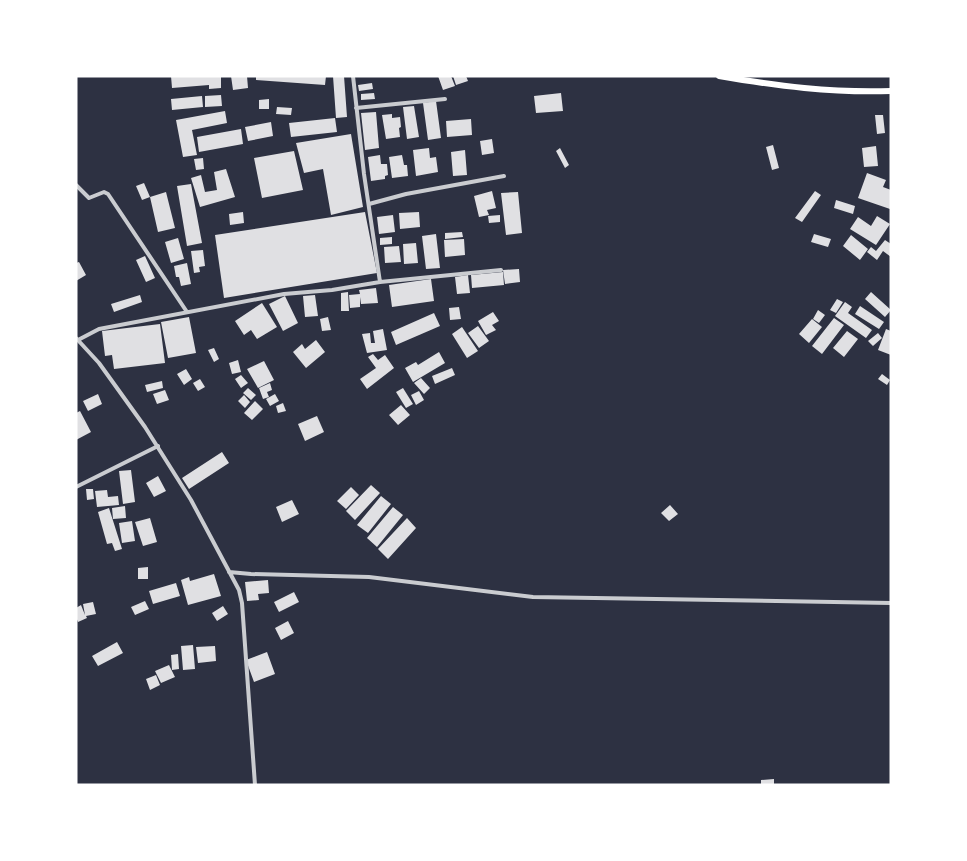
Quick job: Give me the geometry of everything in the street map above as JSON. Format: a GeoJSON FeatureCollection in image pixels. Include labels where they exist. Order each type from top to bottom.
{"type":"FeatureCollection","features":[{"type":"Feature","properties":{"kind":"highway"},"geometry":{"type":"LineString","coordinates":[[719,76],[791,88],[891,91]]}},
{"type":"Feature","properties":{"kind":"street"},"geometry":{"type":"LineString","coordinates":[[353,76],[380,282]]}},
{"type":"Feature","properties":{"kind":"street"},"geometry":{"type":"LineString","coordinates":[[356,108],[445,99]]}},
{"type":"Feature","properties":{"kind":"street"},"geometry":{"type":"LineString","coordinates":[[369,204],[406,194],[504,176]]}},
{"type":"Feature","properties":{"kind":"street"},"geometry":{"type":"LineString","coordinates":[[76,185],[89,198],[104,192],[108,194],[187,312]]}},
{"type":"Feature","properties":{"kind":"street"},"geometry":{"type":"LineString","coordinates":[[255,785],[242,603],[239,590],[191,500],[146,427],[99,364],[77,339],[99,329],[284,294],[501,270]]}},
{"type":"Feature","properties":{"kind":"street"},"geometry":{"type":"LineString","coordinates":[[76,487],[158,446]]}},
{"type":"Feature","properties":{"kind":"street"},"geometry":{"type":"LineString","coordinates":[[230,572],[369,577],[533,598],[891,603]]}},
{"type":"Feature","properties":{"kind":"building"},"geometry":{"type":"Polygon","coordinates":[[[171,76],[221,76],[221,88],[209,89],[209,85],[172,88],[171,76]]]}},
{"type":"Feature","properties":{"kind":"building"},"geometry":{"type":"Polygon","coordinates":[[[231,76],[247,76],[248,88],[233,90],[231,76]]]}},
{"type":"Feature","properties":{"kind":"building"},"geometry":{"type":"Polygon","coordinates":[[[256,76],[326,76],[325,85],[256,80],[256,76]]]}},
{"type":"Feature","properties":{"kind":"building"},"geometry":{"type":"Polygon","coordinates":[[[333,76],[344,76],[347,117],[336,118],[333,76]]]}},
{"type":"Feature","properties":{"kind":"building"},"geometry":{"type":"Polygon","coordinates":[[[438,76],[451,76],[455,86],[443,90],[438,76]]]}},
{"type":"Feature","properties":{"kind":"building"},"geometry":{"type":"Polygon","coordinates":[[[453,76],[466,76],[468,81],[456,85],[453,76]]]}},
{"type":"Feature","properties":{"kind":"building"},"geometry":{"type":"Polygon","coordinates":[[[372,83],[373,89],[359,91],[358,85],[372,83]]]}},
{"type":"Feature","properties":{"kind":"building"},"geometry":{"type":"Polygon","coordinates":[[[374,93],[375,99],[361,100],[361,94],[374,93]]]}},
{"type":"Feature","properties":{"kind":"building"},"geometry":{"type":"Polygon","coordinates":[[[561,93],[563,111],[536,113],[534,96],[561,93]]]}},
{"type":"Feature","properties":{"kind":"building"},"geometry":{"type":"Polygon","coordinates":[[[221,95],[222,106],[205,107],[205,96],[221,95]]]}},
{"type":"Feature","properties":{"kind":"building"},"geometry":{"type":"Polygon","coordinates":[[[202,96],[203,107],[172,110],[171,99],[202,96]]]}},
{"type":"Feature","properties":{"kind":"building"},"geometry":{"type":"Polygon","coordinates":[[[269,99],[269,109],[259,109],[259,100],[269,99]]]}},
{"type":"Feature","properties":{"kind":"building"},"geometry":{"type":"Polygon","coordinates":[[[436,101],[441,138],[428,140],[423,103],[436,101]]]}},
{"type":"Feature","properties":{"kind":"building"},"geometry":{"type":"Polygon","coordinates":[[[414,106],[419,137],[407,139],[403,107],[414,106]]]}},
{"type":"Feature","properties":{"kind":"building"},"geometry":{"type":"Polygon","coordinates":[[[277,107],[292,108],[291,115],[276,114],[277,107]]]}},
{"type":"Feature","properties":{"kind":"building"},"geometry":{"type":"Polygon","coordinates":[[[225,111],[227,123],[192,130],[197,155],[183,157],[176,120],[225,111]]]}},
{"type":"Feature","properties":{"kind":"building"},"geometry":{"type":"Polygon","coordinates":[[[376,112],[379,148],[365,150],[361,113],[376,112]]]}},
{"type":"Feature","properties":{"kind":"building"},"geometry":{"type":"Polygon","coordinates":[[[392,114],[392,118],[400,117],[400,137],[386,139],[382,115],[392,114]]]}},
{"type":"Feature","properties":{"kind":"building"},"geometry":{"type":"Polygon","coordinates":[[[875,115],[883,115],[885,133],[877,134],[875,115]]]}},
{"type":"Feature","properties":{"kind":"building"},"geometry":{"type":"Polygon","coordinates":[[[335,118],[337,132],[291,137],[289,123],[335,118]]]}},
{"type":"Feature","properties":{"kind":"building"},"geometry":{"type":"Polygon","coordinates":[[[471,119],[472,135],[447,137],[446,121],[471,119]]]}},
{"type":"Feature","properties":{"kind":"building"},"geometry":{"type":"Polygon","coordinates":[[[271,122],[273,136],[248,141],[245,127],[271,122]]]}},
{"type":"Feature","properties":{"kind":"building"},"geometry":{"type":"Polygon","coordinates":[[[241,129],[243,144],[199,152],[197,137],[241,129]]]}},
{"type":"Feature","properties":{"kind":"building"},"geometry":{"type":"Polygon","coordinates":[[[351,134],[363,207],[331,215],[323,169],[304,173],[296,143],[351,134]]]}},
{"type":"Feature","properties":{"kind":"building"},"geometry":{"type":"Polygon","coordinates":[[[492,139],[494,153],[482,155],[480,141],[492,139]]]}},
{"type":"Feature","properties":{"kind":"building"},"geometry":{"type":"Polygon","coordinates":[[[773,145],[779,168],[772,170],[766,147],[773,145]]]}},
{"type":"Feature","properties":{"kind":"building"},"geometry":{"type":"Polygon","coordinates":[[[876,146],[878,166],[864,167],[862,148],[876,146]]]}},
{"type":"Feature","properties":{"kind":"building"},"geometry":{"type":"Polygon","coordinates":[[[429,148],[430,158],[436,157],[438,172],[416,176],[413,150],[429,148]]]}},
{"type":"Feature","properties":{"kind":"building"},"geometry":{"type":"Polygon","coordinates":[[[560,148],[569,165],[565,168],[556,151],[560,148]]]}},
{"type":"Feature","properties":{"kind":"building"},"geometry":{"type":"Polygon","coordinates":[[[465,150],[467,175],[453,176],[451,152],[465,150]]]}},
{"type":"Feature","properties":{"kind":"building"},"geometry":{"type":"Polygon","coordinates":[[[294,151],[303,190],[262,198],[254,158],[294,151]]]}},
{"type":"Feature","properties":{"kind":"building"},"geometry":{"type":"Polygon","coordinates":[[[380,155],[381,164],[387,164],[388,175],[385,176],[385,179],[371,181],[368,157],[380,155]]]}},
{"type":"Feature","properties":{"kind":"building"},"geometry":{"type":"Polygon","coordinates":[[[402,155],[404,165],[407,165],[408,176],[392,178],[389,157],[402,155]]]}},
{"type":"Feature","properties":{"kind":"building"},"geometry":{"type":"Polygon","coordinates":[[[203,158],[204,169],[196,170],[194,159],[203,158]]]}},
{"type":"Feature","properties":{"kind":"building"},"geometry":{"type":"Polygon","coordinates":[[[226,169],[235,197],[200,207],[191,178],[201,175],[205,192],[217,190],[214,172],[226,169]]]}},
{"type":"Feature","properties":{"kind":"building"},"geometry":{"type":"Polygon","coordinates":[[[867,173],[886,180],[883,187],[891,190],[890,209],[858,198],[867,173]]]}},
{"type":"Feature","properties":{"kind":"building"},"geometry":{"type":"Polygon","coordinates":[[[144,183],[150,197],[142,200],[136,186],[144,183]]]}},
{"type":"Feature","properties":{"kind":"building"},"geometry":{"type":"Polygon","coordinates":[[[191,184],[202,243],[187,246],[177,186],[191,184]]]}},
{"type":"Feature","properties":{"kind":"building"},"geometry":{"type":"Polygon","coordinates":[[[492,191],[496,208],[487,210],[489,215],[479,217],[474,196],[492,191]]]}},
{"type":"Feature","properties":{"kind":"building"},"geometry":{"type":"Polygon","coordinates":[[[815,191],[821,195],[802,222],[795,218],[815,191]]]}},
{"type":"Feature","properties":{"kind":"building"},"geometry":{"type":"Polygon","coordinates":[[[166,192],[175,228],[158,232],[150,197],[166,192]]]}},
{"type":"Feature","properties":{"kind":"building"},"geometry":{"type":"Polygon","coordinates":[[[518,192],[522,233],[506,235],[501,193],[518,192]]]}},
{"type":"Feature","properties":{"kind":"building"},"geometry":{"type":"Polygon","coordinates":[[[836,200],[855,206],[853,214],[834,208],[836,200]]]}},
{"type":"Feature","properties":{"kind":"building"},"geometry":{"type":"Polygon","coordinates":[[[243,212],[244,223],[230,225],[229,214],[243,212]]]}},
{"type":"Feature","properties":{"kind":"building"},"geometry":{"type":"Polygon","coordinates":[[[365,212],[377,273],[224,298],[215,235],[365,212]]]}},
{"type":"Feature","properties":{"kind":"building"},"geometry":{"type":"Polygon","coordinates":[[[419,212],[420,227],[400,229],[399,213],[419,212]]]}},
{"type":"Feature","properties":{"kind":"building"},"geometry":{"type":"Polygon","coordinates":[[[393,215],[395,232],[379,234],[377,217],[393,215]]]}},
{"type":"Feature","properties":{"kind":"building"},"geometry":{"type":"Polygon","coordinates":[[[500,215],[500,222],[489,223],[488,216],[500,215]]]}},
{"type":"Feature","properties":{"kind":"building"},"geometry":{"type":"Polygon","coordinates":[[[877,216],[890,224],[876,245],[850,229],[858,217],[871,226],[877,216]]]}},
{"type":"Feature","properties":{"kind":"building"},"geometry":{"type":"Polygon","coordinates":[[[462,232],[463,237],[445,239],[445,233],[462,232]]]}},
{"type":"Feature","properties":{"kind":"building"},"geometry":{"type":"Polygon","coordinates":[[[436,234],[440,268],[426,269],[422,236],[436,234]]]}},
{"type":"Feature","properties":{"kind":"building"},"geometry":{"type":"Polygon","coordinates":[[[814,234],[831,239],[828,247],[811,242],[814,234]]]}},
{"type":"Feature","properties":{"kind":"building"},"geometry":{"type":"Polygon","coordinates":[[[851,235],[868,249],[860,260],[843,246],[851,235]]]}},
{"type":"Feature","properties":{"kind":"building"},"geometry":{"type":"Polygon","coordinates":[[[392,237],[392,244],[380,245],[380,238],[392,237]]]}},
{"type":"Feature","properties":{"kind":"building"},"geometry":{"type":"Polygon","coordinates":[[[178,238],[184,259],[171,263],[165,242],[178,238]]]}},
{"type":"Feature","properties":{"kind":"building"},"geometry":{"type":"Polygon","coordinates":[[[464,239],[465,255],[445,257],[444,240],[464,239]]]}},
{"type":"Feature","properties":{"kind":"building"},"geometry":{"type":"Polygon","coordinates":[[[885,240],[891,244],[891,257],[883,251],[877,260],[867,252],[871,247],[876,251],[885,240]]]}},
{"type":"Feature","properties":{"kind":"building"},"geometry":{"type":"Polygon","coordinates":[[[416,243],[418,263],[404,264],[403,244],[416,243]]]}},
{"type":"Feature","properties":{"kind":"building"},"geometry":{"type":"Polygon","coordinates":[[[399,246],[401,262],[385,263],[384,247],[399,246]]]}},
{"type":"Feature","properties":{"kind":"building"},"geometry":{"type":"Polygon","coordinates":[[[203,250],[205,266],[199,267],[200,272],[194,273],[191,251],[203,250]]]}},
{"type":"Feature","properties":{"kind":"building"},"geometry":{"type":"Polygon","coordinates":[[[145,256],[155,278],[146,282],[136,260],[145,256]]]}},
{"type":"Feature","properties":{"kind":"building"},"geometry":{"type":"Polygon","coordinates":[[[79,262],[86,275],[76,281],[76,263],[79,262]]]}},
{"type":"Feature","properties":{"kind":"building"},"geometry":{"type":"Polygon","coordinates":[[[187,263],[191,284],[181,286],[179,277],[176,277],[174,266],[187,263]]]}},
{"type":"Feature","properties":{"kind":"building"},"geometry":{"type":"Polygon","coordinates":[[[519,269],[520,282],[505,284],[503,270],[519,269]]]}},
{"type":"Feature","properties":{"kind":"building"},"geometry":{"type":"Polygon","coordinates":[[[503,272],[504,285],[472,288],[471,275],[503,272]]]}},
{"type":"Feature","properties":{"kind":"building"},"geometry":{"type":"Polygon","coordinates":[[[468,275],[470,293],[457,294],[455,277],[468,275]]]}},
{"type":"Feature","properties":{"kind":"building"},"geometry":{"type":"Polygon","coordinates":[[[431,279],[434,301],[392,307],[389,285],[431,279]]]}},
{"type":"Feature","properties":{"kind":"building"},"geometry":{"type":"Polygon","coordinates":[[[376,288],[378,303],[361,304],[360,297],[360,307],[350,308],[349,295],[360,294],[359,290],[376,288]]]}},
{"type":"Feature","properties":{"kind":"building"},"geometry":{"type":"Polygon","coordinates":[[[348,292],[349,311],[341,311],[341,293],[348,292]]]}},
{"type":"Feature","properties":{"kind":"building"},"geometry":{"type":"Polygon","coordinates":[[[871,292],[891,310],[885,317],[865,299],[871,292]]]}},
{"type":"Feature","properties":{"kind":"building"},"geometry":{"type":"Polygon","coordinates":[[[140,295],[142,302],[114,312],[111,304],[140,295]]]}},
{"type":"Feature","properties":{"kind":"building"},"geometry":{"type":"Polygon","coordinates":[[[315,295],[318,316],[305,317],[303,296],[315,295]]]}},
{"type":"Feature","properties":{"kind":"building"},"geometry":{"type":"Polygon","coordinates":[[[285,296],[298,323],[283,331],[269,304],[285,296]]]}},
{"type":"Feature","properties":{"kind":"building"},"geometry":{"type":"Polygon","coordinates":[[[837,299],[843,302],[836,313],[830,310],[837,299]]]}},
{"type":"Feature","properties":{"kind":"building"},"geometry":{"type":"Polygon","coordinates":[[[845,302],[852,307],[848,313],[872,330],[866,338],[835,316],[845,302]]]}},
{"type":"Feature","properties":{"kind":"building"},"geometry":{"type":"Polygon","coordinates":[[[262,303],[277,327],[257,339],[251,330],[244,335],[235,321],[262,303]]]}},
{"type":"Feature","properties":{"kind":"building"},"geometry":{"type":"Polygon","coordinates":[[[860,306],[884,322],[879,329],[855,314],[860,306]]]}},
{"type":"Feature","properties":{"kind":"building"},"geometry":{"type":"Polygon","coordinates":[[[459,307],[461,319],[450,320],[449,308],[459,307]]]}},
{"type":"Feature","properties":{"kind":"building"},"geometry":{"type":"Polygon","coordinates":[[[818,310],[825,315],[819,323],[813,319],[818,310]]]}},
{"type":"Feature","properties":{"kind":"building"},"geometry":{"type":"Polygon","coordinates":[[[493,312],[499,321],[492,325],[496,330],[486,335],[478,321],[493,312]]]}},
{"type":"Feature","properties":{"kind":"building"},"geometry":{"type":"Polygon","coordinates":[[[434,313],[440,326],[396,345],[391,332],[434,313]]]}},
{"type":"Feature","properties":{"kind":"building"},"geometry":{"type":"Polygon","coordinates":[[[189,317],[196,353],[168,358],[161,322],[189,317]]]}},
{"type":"Feature","properties":{"kind":"building"},"geometry":{"type":"Polygon","coordinates":[[[328,317],[331,330],[322,331],[320,319],[328,317]]]}},
{"type":"Feature","properties":{"kind":"building"},"geometry":{"type":"Polygon","coordinates":[[[834,318],[844,325],[822,354],[812,346],[834,318]]]}},
{"type":"Feature","properties":{"kind":"building"},"geometry":{"type":"Polygon","coordinates":[[[812,319],[822,327],[809,343],[799,334],[812,319]]]}},
{"type":"Feature","properties":{"kind":"building"},"geometry":{"type":"Polygon","coordinates":[[[160,324],[165,363],[114,369],[112,355],[105,356],[102,331],[160,324]]]}},
{"type":"Feature","properties":{"kind":"building"},"geometry":{"type":"Polygon","coordinates":[[[478,326],[489,341],[479,348],[468,333],[478,326]]]}},
{"type":"Feature","properties":{"kind":"building"},"geometry":{"type":"Polygon","coordinates":[[[462,327],[478,351],[467,358],[452,334],[462,327]]]}},
{"type":"Feature","properties":{"kind":"building"},"geometry":{"type":"Polygon","coordinates":[[[383,329],[387,350],[367,353],[362,334],[370,333],[371,343],[375,343],[373,331],[383,329]]]}},
{"type":"Feature","properties":{"kind":"building"},"geometry":{"type":"Polygon","coordinates":[[[886,329],[891,331],[891,355],[878,350],[886,329]]]}},
{"type":"Feature","properties":{"kind":"building"},"geometry":{"type":"Polygon","coordinates":[[[847,331],[858,339],[844,357],[833,348],[847,331]]]}},
{"type":"Feature","properties":{"kind":"building"},"geometry":{"type":"Polygon","coordinates":[[[878,333],[882,338],[873,346],[868,341],[878,333]]]}},
{"type":"Feature","properties":{"kind":"building"},"geometry":{"type":"Polygon","coordinates":[[[316,340],[325,352],[306,368],[293,352],[302,344],[305,349],[316,340]]]}},
{"type":"Feature","properties":{"kind":"building"},"geometry":{"type":"Polygon","coordinates":[[[214,348],[219,359],[214,362],[208,350],[214,348]]]}},
{"type":"Feature","properties":{"kind":"building"},"geometry":{"type":"Polygon","coordinates":[[[439,352],[445,363],[413,382],[405,368],[416,362],[418,365],[439,352]]]}},
{"type":"Feature","properties":{"kind":"building"},"geometry":{"type":"Polygon","coordinates":[[[373,354],[378,360],[385,355],[394,368],[367,389],[360,379],[376,368],[368,357],[373,354]]]}},
{"type":"Feature","properties":{"kind":"building"},"geometry":{"type":"Polygon","coordinates":[[[238,360],[241,372],[232,374],[229,363],[238,360]]]}},
{"type":"Feature","properties":{"kind":"building"},"geometry":{"type":"Polygon","coordinates":[[[264,361],[274,380],[258,388],[247,369],[264,361]]]}},
{"type":"Feature","properties":{"kind":"building"},"geometry":{"type":"Polygon","coordinates":[[[452,368],[455,375],[435,384],[432,376],[452,368]]]}},
{"type":"Feature","properties":{"kind":"building"},"geometry":{"type":"Polygon","coordinates":[[[186,369],[192,379],[184,385],[177,374],[186,369]]]}},
{"type":"Feature","properties":{"kind":"building"},"geometry":{"type":"Polygon","coordinates":[[[882,374],[890,380],[887,385],[878,379],[882,374]]]}},
{"type":"Feature","properties":{"kind":"building"},"geometry":{"type":"Polygon","coordinates":[[[241,375],[248,383],[241,388],[235,379],[241,375]]]}},
{"type":"Feature","properties":{"kind":"building"},"geometry":{"type":"Polygon","coordinates":[[[421,378],[430,388],[424,394],[414,383],[421,378]]]}},
{"type":"Feature","properties":{"kind":"building"},"geometry":{"type":"Polygon","coordinates":[[[200,379],[205,387],[198,391],[193,383],[200,379]]]}},
{"type":"Feature","properties":{"kind":"building"},"geometry":{"type":"Polygon","coordinates":[[[162,381],[163,388],[147,392],[145,385],[162,381]]]}},
{"type":"Feature","properties":{"kind":"building"},"geometry":{"type":"Polygon","coordinates":[[[270,383],[272,390],[267,392],[269,397],[263,399],[259,388],[270,383]]]}},
{"type":"Feature","properties":{"kind":"building"},"geometry":{"type":"Polygon","coordinates":[[[248,388],[256,395],[251,400],[243,393],[248,388]]]}},
{"type":"Feature","properties":{"kind":"building"},"geometry":{"type":"Polygon","coordinates":[[[403,388],[413,404],[406,408],[396,392],[403,388]]]}},
{"type":"Feature","properties":{"kind":"building"},"geometry":{"type":"Polygon","coordinates":[[[165,390],[169,400],[157,404],[153,394],[165,390]]]}},
{"type":"Feature","properties":{"kind":"building"},"geometry":{"type":"Polygon","coordinates":[[[419,391],[424,400],[416,405],[411,395],[419,391]]]}},
{"type":"Feature","properties":{"kind":"building"},"geometry":{"type":"Polygon","coordinates":[[[98,394],[102,404],[88,411],[83,401],[98,394]]]}},
{"type":"Feature","properties":{"kind":"building"},"geometry":{"type":"Polygon","coordinates":[[[275,394],[279,401],[270,406],[266,399],[275,394]]]}},
{"type":"Feature","properties":{"kind":"building"},"geometry":{"type":"Polygon","coordinates":[[[244,395],[250,402],[245,408],[238,401],[244,395]]]}},
{"type":"Feature","properties":{"kind":"building"},"geometry":{"type":"Polygon","coordinates":[[[255,401],[263,409],[252,420],[244,413],[255,401]]]}},
{"type":"Feature","properties":{"kind":"building"},"geometry":{"type":"Polygon","coordinates":[[[283,403],[286,411],[278,413],[276,406],[283,403]]]}},
{"type":"Feature","properties":{"kind":"building"},"geometry":{"type":"Polygon","coordinates":[[[401,405],[410,415],[398,425],[389,415],[401,405]]]}},
{"type":"Feature","properties":{"kind":"building"},"geometry":{"type":"Polygon","coordinates":[[[80,411],[91,432],[76,440],[76,413],[80,411]]]}},
{"type":"Feature","properties":{"kind":"building"},"geometry":{"type":"Polygon","coordinates":[[[317,416],[324,432],[305,441],[298,424],[317,416]]]}},
{"type":"Feature","properties":{"kind":"building"},"geometry":{"type":"Polygon","coordinates":[[[222,452],[229,463],[189,489],[182,478],[222,452]]]}},
{"type":"Feature","properties":{"kind":"building"},"geometry":{"type":"Polygon","coordinates":[[[131,470],[135,502],[123,504],[119,471],[131,470]]]}},
{"type":"Feature","properties":{"kind":"building"},"geometry":{"type":"Polygon","coordinates":[[[158,476],[166,491],[154,497],[146,483],[158,476]]]}},
{"type":"Feature","properties":{"kind":"building"},"geometry":{"type":"Polygon","coordinates":[[[371,485],[380,493],[355,520],[346,511],[371,485]]]}},
{"type":"Feature","properties":{"kind":"building"},"geometry":{"type":"Polygon","coordinates":[[[351,487],[359,495],[346,509],[337,501],[351,487]]]}},
{"type":"Feature","properties":{"kind":"building"},"geometry":{"type":"Polygon","coordinates":[[[86,489],[93,489],[94,499],[87,500],[86,489]]]}},
{"type":"Feature","properties":{"kind":"building"},"geometry":{"type":"Polygon","coordinates":[[[107,490],[108,497],[118,496],[119,505],[97,507],[95,491],[107,490]]]}},
{"type":"Feature","properties":{"kind":"building"},"geometry":{"type":"Polygon","coordinates":[[[381,496],[391,504],[368,533],[357,525],[381,496]]]}},
{"type":"Feature","properties":{"kind":"building"},"geometry":{"type":"Polygon","coordinates":[[[292,500],[299,514],[282,522],[276,507],[292,500]]]}},
{"type":"Feature","properties":{"kind":"building"},"geometry":{"type":"Polygon","coordinates":[[[670,505],[678,514],[669,521],[661,513],[670,505]]]}},
{"type":"Feature","properties":{"kind":"building"},"geometry":{"type":"Polygon","coordinates":[[[125,506],[126,518],[113,519],[112,508],[125,506]]]}},
{"type":"Feature","properties":{"kind":"building"},"geometry":{"type":"Polygon","coordinates":[[[393,507],[403,515],[377,547],[367,538],[393,507]]]}},
{"type":"Feature","properties":{"kind":"building"},"geometry":{"type":"Polygon","coordinates":[[[109,508],[122,549],[115,551],[112,543],[107,544],[98,512],[109,508]]]}},
{"type":"Feature","properties":{"kind":"building"},"geometry":{"type":"Polygon","coordinates":[[[150,518],[157,542],[143,546],[135,522],[150,518]]]}},
{"type":"Feature","properties":{"kind":"building"},"geometry":{"type":"Polygon","coordinates":[[[407,518],[416,528],[388,559],[378,549],[407,518]]]}},
{"type":"Feature","properties":{"kind":"building"},"geometry":{"type":"Polygon","coordinates":[[[132,521],[135,541],[122,543],[119,523],[132,521]]]}},
{"type":"Feature","properties":{"kind":"building"},"geometry":{"type":"Polygon","coordinates":[[[148,567],[148,579],[138,579],[138,568],[148,567]]]}},
{"type":"Feature","properties":{"kind":"building"},"geometry":{"type":"Polygon","coordinates":[[[214,574],[221,596],[188,605],[181,580],[189,577],[190,581],[214,574]]]}},
{"type":"Feature","properties":{"kind":"building"},"geometry":{"type":"Polygon","coordinates":[[[268,580],[269,593],[258,594],[259,600],[247,601],[245,582],[268,580]]]}},
{"type":"Feature","properties":{"kind":"building"},"geometry":{"type":"Polygon","coordinates":[[[176,583],[180,596],[153,604],[149,591],[176,583]]]}},
{"type":"Feature","properties":{"kind":"building"},"geometry":{"type":"Polygon","coordinates":[[[294,592],[299,602],[279,612],[274,602],[294,592]]]}},
{"type":"Feature","properties":{"kind":"building"},"geometry":{"type":"Polygon","coordinates":[[[145,601],[149,609],[135,615],[131,607],[145,601]]]}},
{"type":"Feature","properties":{"kind":"building"},"geometry":{"type":"Polygon","coordinates":[[[93,602],[96,614],[86,616],[87,618],[78,622],[76,608],[81,605],[85,615],[83,604],[93,602]]]}},
{"type":"Feature","properties":{"kind":"building"},"geometry":{"type":"Polygon","coordinates":[[[223,606],[228,614],[217,621],[212,613],[223,606]]]}},
{"type":"Feature","properties":{"kind":"building"},"geometry":{"type":"Polygon","coordinates":[[[288,621],[294,633],[281,640],[275,628],[288,621]]]}},
{"type":"Feature","properties":{"kind":"building"},"geometry":{"type":"Polygon","coordinates":[[[117,642],[123,653],[98,666],[92,656],[117,642]]]}},
{"type":"Feature","properties":{"kind":"building"},"geometry":{"type":"Polygon","coordinates":[[[193,645],[195,669],[183,670],[181,646],[193,645]]]}},
{"type":"Feature","properties":{"kind":"building"},"geometry":{"type":"Polygon","coordinates":[[[215,646],[216,661],[198,663],[196,647],[215,646]]]}},
{"type":"Feature","properties":{"kind":"building"},"geometry":{"type":"Polygon","coordinates":[[[267,652],[275,674],[254,682],[246,660],[267,652]]]}},
{"type":"Feature","properties":{"kind":"building"},"geometry":{"type":"Polygon","coordinates":[[[178,654],[179,669],[172,670],[171,655],[178,654]]]}},
{"type":"Feature","properties":{"kind":"building"},"geometry":{"type":"Polygon","coordinates":[[[169,665],[175,677],[161,683],[155,671],[169,665]]]}},
{"type":"Feature","properties":{"kind":"building"},"geometry":{"type":"Polygon","coordinates":[[[156,675],[160,685],[150,690],[146,679],[156,675]]]}},
{"type":"Feature","properties":{"kind":"building"},"geometry":{"type":"Polygon","coordinates":[[[774,779],[774,785],[761,785],[761,780],[774,779]]]}}]}
